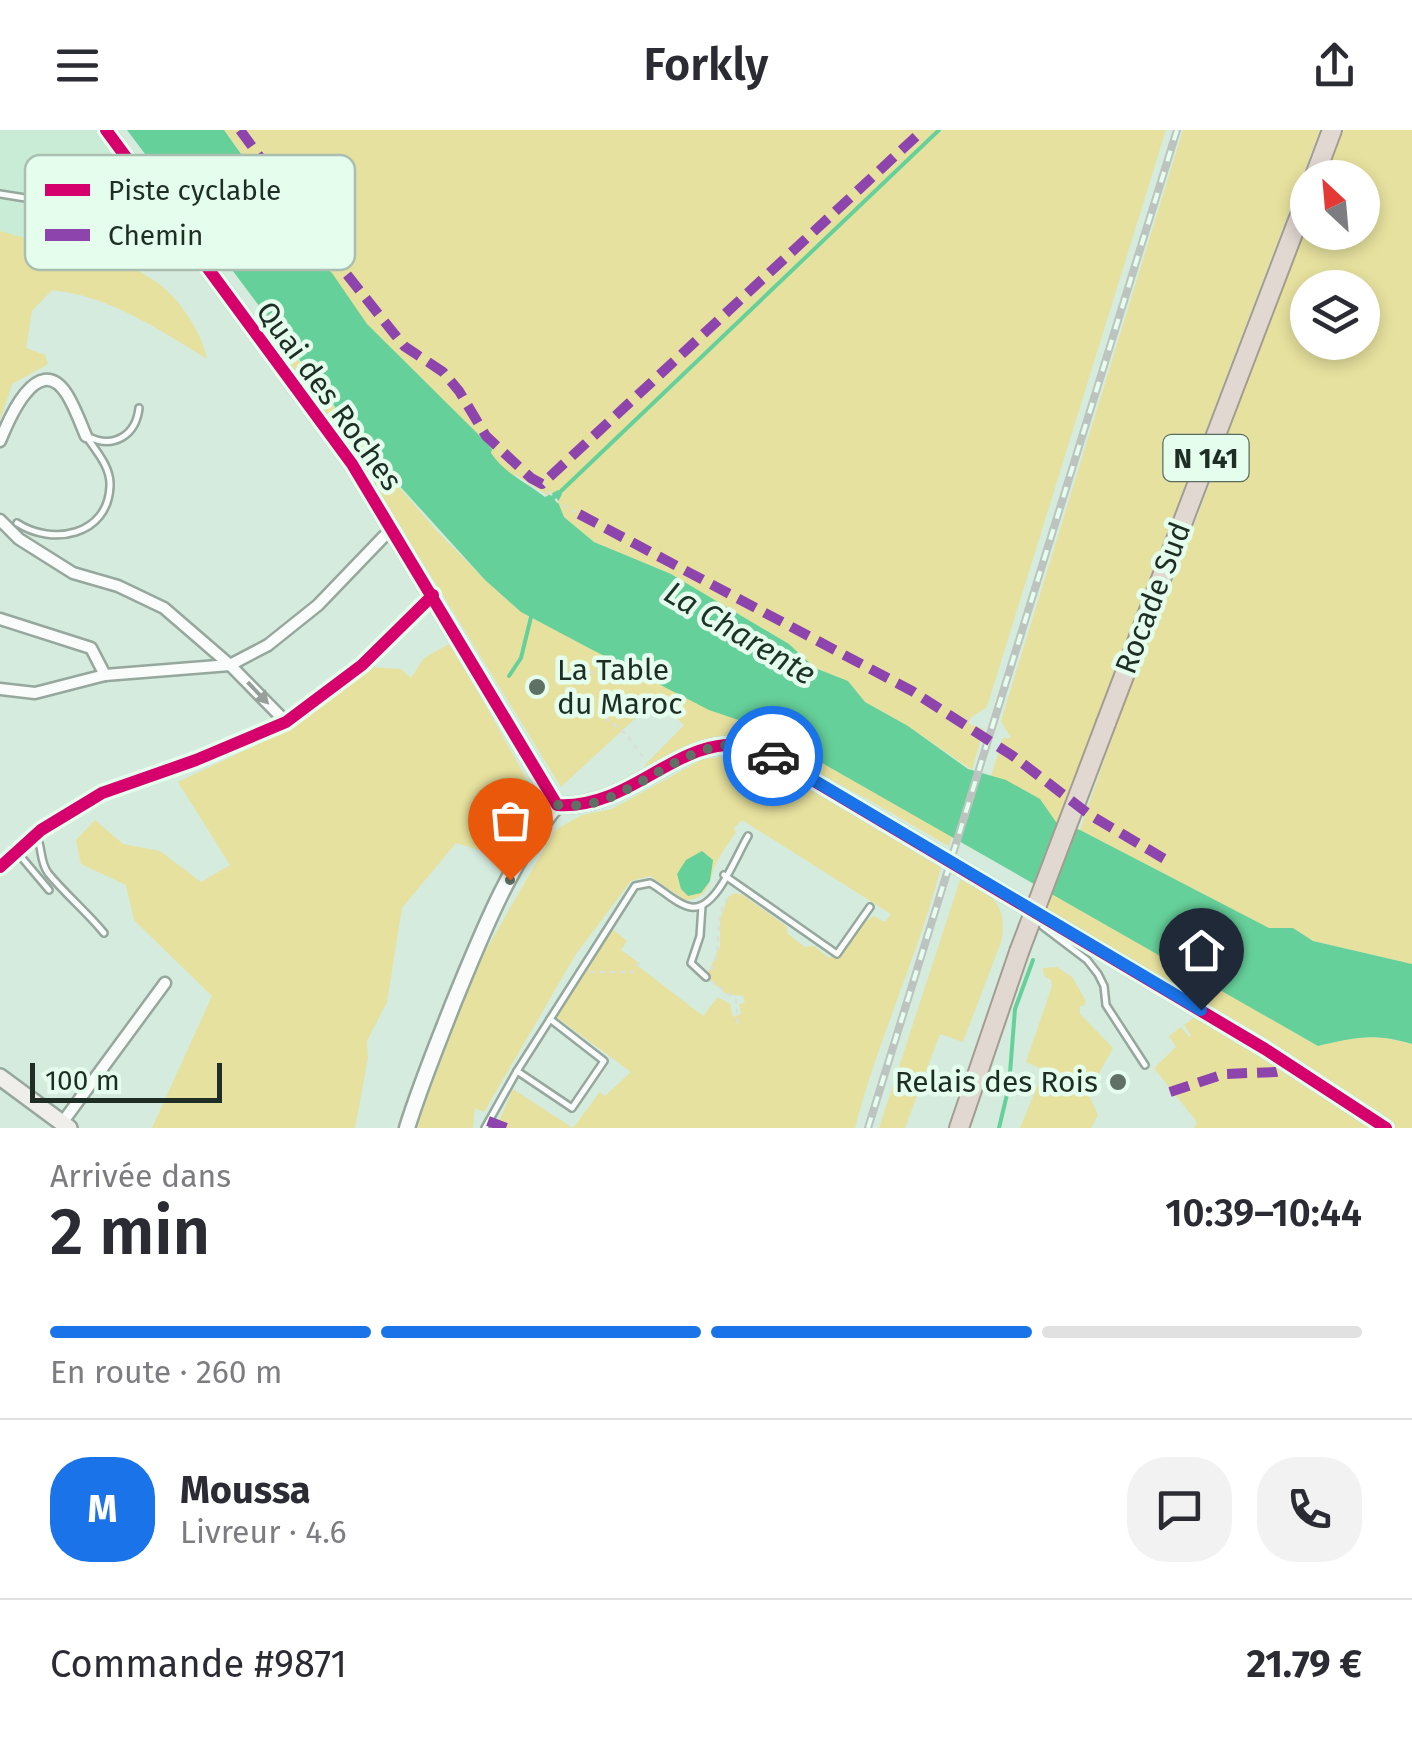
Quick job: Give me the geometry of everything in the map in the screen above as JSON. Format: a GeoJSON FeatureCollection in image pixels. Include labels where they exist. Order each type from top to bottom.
{"type":"FeatureCollection","features":[{"type":"Feature","properties":{"kind":"highway"},"geometry":{"type":"LineString","coordinates":[[1321,160],[1332,130]]}},
{"type":"Feature","properties":{"kind":"highway","name":"Rocade Sud"},"geometry":{"type":"LineString","coordinates":[[995,1016],[1290,241]]}},
{"type":"Feature","properties":{"kind":"highway","name":"N 141"},"geometry":{"type":"LineString","coordinates":[[959,1128],[995,1016]]}},
{"type":"Feature","properties":{"kind":"highway","name":"N 141"},"geometry":{"type":"LineString","coordinates":[[970,1128],[995,1016]]}},
{"type":"Feature","properties":{"kind":"main road"},"geometry":{"type":"LineString","coordinates":[[0,1077],[66,1126]]}},
{"type":"Feature","properties":{"kind":"street","name":"Quai des Roches"},"geometry":{"type":"LineString","coordinates":[[106,130],[122,155]]}},
{"type":"Feature","properties":{"kind":"street","name":"Quai des Roches"},"geometry":{"type":"LineString","coordinates":[[208,270],[352,464],[557,805]]}},
{"type":"Feature","properties":{"kind":"street"},"geometry":{"type":"LineString","coordinates":[[0,441],[20,398],[47,382],[57,384],[66,393],[86,436]]}},
{"type":"Feature","properties":{"kind":"street"},"geometry":{"type":"LineString","coordinates":[[0,520],[18,539],[72,574],[118,586],[164,608],[230,664],[286,722]]}},
{"type":"Feature","properties":{"kind":"street"},"geometry":{"type":"LineString","coordinates":[[0,689],[35,693],[106,676],[230,664],[268,645],[318,605],[392,528]]}},
{"type":"Feature","properties":{"kind":"street"},"geometry":{"type":"LineString","coordinates":[[0,867],[36,835],[102,794],[286,722],[362,665],[434,595]]}},
{"type":"Feature","properties":{"kind":"street"},"geometry":{"type":"LineString","coordinates":[[0,619],[91,648],[106,676]]}},
{"type":"Feature","properties":{"kind":"street"},"geometry":{"type":"LineString","coordinates":[[407,1128],[424,1076],[495,908],[540,826],[557,805],[598,802],[696,753],[724,744],[757,747],[1265,1049],[1386,1128]]}},
{"type":"Feature","properties":{"kind":"street"},"geometry":{"type":"LineString","coordinates":[[66,1126],[164,983]]}},
{"type":"Feature","properties":{"kind":"lane"},"geometry":{"type":"LineString","coordinates":[[0,194],[25,198]]}},
{"type":"Feature","properties":{"kind":"lane"},"geometry":{"type":"LineString","coordinates":[[86,436],[106,442],[126,436],[134,428],[139,408]]}},
{"type":"Feature","properties":{"kind":"lane"},"geometry":{"type":"LineString","coordinates":[[18,523],[30,532],[60,537],[89,525],[100,514],[110,485],[108,468],[86,436]]}},
{"type":"Feature","properties":{"kind":"lane"},"geometry":{"type":"LineString","coordinates":[[36,835],[40,859],[48,873],[104,933]]}},
{"type":"Feature","properties":{"kind":"lane"},"geometry":{"type":"LineString","coordinates":[[485,1128],[635,886],[650,883],[682,904],[694,908],[708,905],[748,836]]}},
{"type":"Feature","properties":{"kind":"lane"},"geometry":{"type":"LineString","coordinates":[[17,852],[49,890]]}},
{"type":"Feature","properties":{"kind":"lane"},"geometry":{"type":"LineString","coordinates":[[724,876],[837,954],[870,907]]}},
{"type":"Feature","properties":{"kind":"lane"},"geometry":{"type":"LineString","coordinates":[[987,884],[1086,960],[1104,986],[1106,1005],[1146,1065]]}},
{"type":"Feature","properties":{"kind":"lane"},"geometry":{"type":"LineString","coordinates":[[702,906],[700,936],[692,963],[706,977]]}},
{"type":"Feature","properties":{"kind":"lane"},"geometry":{"type":"LineString","coordinates":[[517,1071],[572,1108],[604,1061],[550,1018]]}},
{"type":"Feature","properties":{"kind":"path"},"geometry":{"type":"LineString","coordinates":[[542,484],[558,502],[580,514]]}},
{"type":"Feature","properties":{"kind":"path"},"geometry":{"type":"LineString","coordinates":[[601,663],[592,672],[571,674],[558,681],[626,734],[643,757]]}},
{"type":"Feature","properties":{"kind":"path"},"geometry":{"type":"LineString","coordinates":[[738,1024],[736,1000],[706,977],[720,946],[724,901],[740,886]]}},
{"type":"Feature","properties":{"kind":"path"},"geometry":{"type":"LineString","coordinates":[[579,972],[632,972],[639,964]]}},
{"type":"Feature","properties":{"kind":"shaded area"},"geometry":{"type":"Polygon","coordinates":[[[0,130],[95,130],[111,155],[25,155],[28,270],[11,391],[0,420],[0,130]]]}},
{"type":"Feature","properties":{"kind":"shaded area"},"geometry":{"type":"Polygon","coordinates":[[[224,130],[1166,130],[987,707],[970,718],[969,724],[984,729],[972,770],[865,702],[848,681],[815,668],[789,644],[671,574],[594,542],[564,517],[558,502],[517,476],[505,473],[476,432],[367,324],[327,270],[355,270],[355,155],[242,155],[224,130]]]}},
{"type":"Feature","properties":{"kind":"shaded area"},"geometry":{"type":"Polygon","coordinates":[[[1183,130],[1320,130],[1309,160],[1290,160],[1290,209],[1057,822],[991,776],[1003,738],[1011,738],[1001,721],[1183,130]]]}},
{"type":"Feature","properties":{"kind":"shaded area"},"geometry":{"type":"Polygon","coordinates":[[[1344,130],[1412,130],[1412,964],[1313,941],[1293,928],[1269,928],[1080,830],[1145,643],[1178,569],[1296,250],[1380,250],[1380,160],[1331,160],[1344,130]]]}},
{"type":"Feature","properties":{"kind":"shaded area"},"geometry":{"type":"Polygon","coordinates":[[[0,231],[25,238],[25,270],[139,270],[178,302],[196,330],[207,359],[113,307],[52,290],[32,311],[26,348],[45,355],[48,364],[12,384],[0,420],[0,231]]]}},
{"type":"Feature","properties":{"kind":"shaded area"},"geometry":{"type":"Polygon","coordinates":[[[270,323],[368,451],[437,531],[521,612],[709,709],[759,727],[952,836],[949,846],[799,764],[738,741],[707,742],[643,767],[684,725],[656,699],[561,787],[357,460],[267,338],[270,323]]]}},
{"type":"Feature","properties":{"kind":"shaded area"},"geometry":{"type":"Polygon","coordinates":[[[451,643],[536,796],[513,860],[456,843],[402,908],[387,1002],[367,1041],[368,1058],[355,1128],[152,1128],[212,996],[134,920],[126,885],[81,864],[76,840],[95,820],[123,844],[160,851],[201,882],[230,865],[178,782],[294,727],[366,667],[401,669],[411,678],[424,658],[451,643]]]}},
{"type":"Feature","properties":{"kind":"shaded area"},"geometry":{"type":"Polygon","coordinates":[[[748,754],[941,867],[855,1128],[573,1128],[600,1092],[605,1096],[631,1072],[555,1016],[611,928],[627,941],[621,950],[703,1016],[718,997],[730,1004],[733,1017],[741,1014],[739,1004],[745,1003],[743,996],[726,994],[706,977],[720,946],[720,919],[728,897],[735,893],[743,895],[786,926],[788,934],[805,947],[814,946],[829,958],[843,951],[867,920],[874,916],[885,922],[891,914],[742,820],[734,828],[736,832],[700,896],[685,900],[650,876],[631,881],[576,954],[484,1112],[475,1108],[473,1128],[415,1128],[478,964],[555,830],[582,815],[612,809],[703,759],[748,754]]]}},
{"type":"Feature","properties":{"kind":"shaded area"},"geometry":{"type":"Polygon","coordinates":[[[961,877],[981,888],[1000,910],[1001,942],[963,1042],[940,1034],[905,1128],[879,1128],[961,877]]]}},
{"type":"Feature","properties":{"kind":"shaded area"},"geometry":{"type":"Polygon","coordinates":[[[1050,890],[1318,1046],[1365,1038],[1412,1044],[1412,1128],[1194,1128],[1197,1122],[1154,1068],[1176,1047],[1169,1036],[1181,1027],[1189,1037],[1184,1025],[1197,1015],[1042,914],[1050,890]]]}},
{"type":"Feature","properties":{"kind":"shaded area"},"geometry":{"type":"Polygon","coordinates":[[[1057,967],[1072,977],[1086,1001],[1080,1006],[1080,1014],[1113,1048],[1088,1093],[1098,1115],[1091,1128],[1020,1128],[1044,1070],[1026,1062],[1052,986],[1043,968],[1057,967]]]}},
{"type":"Feature","properties":{"kind":"shaded area"},"geometry":{"type":"Polygon","coordinates":[[[513,1089],[573,1128],[496,1128],[513,1089]]]}},
{"type":"Feature","properties":{"kind":"water"},"geometry":{"type":"Polygon","coordinates":[[[127,130],[224,130],[242,155],[146,155],[127,130]]]}},
{"type":"Feature","properties":{"kind":"water","name":"La Charente"},"geometry":{"type":"Polygon","coordinates":[[[232,270],[328,270],[367,324],[476,432],[503,466],[545,497],[558,490],[562,494],[558,502],[564,517],[594,542],[671,574],[789,644],[815,668],[848,681],[865,702],[908,726],[968,769],[1006,780],[1040,799],[1056,822],[1080,830],[1269,928],[1293,928],[1313,941],[1412,964],[1412,1044],[1365,1038],[1318,1046],[759,727],[709,710],[521,612],[485,580],[368,451],[232,270]]]}},
{"type":"Feature","properties":{"kind":"water"},"geometry":{"type":"Polygon","coordinates":[[[702,851],[713,860],[710,881],[701,893],[688,896],[681,889],[677,874],[686,860],[702,851]]]}},
{"type":"Feature","properties":{"kind":"waterway"},"geometry":{"type":"LineString","coordinates":[[559,493],[939,130]]}},
{"type":"Feature","properties":{"kind":"waterway"},"geometry":{"type":"LineString","coordinates":[[509,676],[521,658],[531,617]]}},
{"type":"Feature","properties":{"kind":"waterway"},"geometry":{"type":"LineString","coordinates":[[999,1128],[1009,1086],[1015,1009],[1033,960]]}},
{"type":"Feature","properties":{"kind":"railway"},"geometry":{"type":"LineString","coordinates":[[868,1128],[1177,130]]}},
{"type":"Feature","properties":{"kind":"marked path"},"geometry":{"type":"LineString","coordinates":[[240,130],[258,155]]}},
{"type":"Feature","properties":{"kind":"marked path"},"geometry":{"type":"LineString","coordinates":[[343,270],[404,346],[443,372],[486,436],[542,484],[923,130]]}},
{"type":"Feature","properties":{"kind":"marked path"},"geometry":{"type":"LineString","coordinates":[[579,514],[912,691],[1013,756],[1090,815],[1168,861]]}},
{"type":"Feature","properties":{"kind":"marked path"},"geometry":{"type":"LineString","coordinates":[[1170,1092],[1224,1074],[1292,1068]]}},
{"type":"Feature","properties":{"kind":"marked path"},"geometry":{"type":"LineString","coordinates":[[488,1121],[506,1128]]}},
{"type":"Feature","properties":{"kind":"cycle path"},"geometry":{"type":"LineString","coordinates":[[106,130],[124,155]]}},
{"type":"Feature","properties":{"kind":"cycle path"},"geometry":{"type":"LineString","coordinates":[[209,270],[352,464],[557,805],[604,798],[705,749],[730,745],[757,747],[1265,1049],[1386,1128]]}},
{"type":"Feature","properties":{"kind":"cycle path"},"geometry":{"type":"LineString","coordinates":[[0,867],[41,830],[102,793],[196,760],[286,722],[362,665],[433,595]]}},
{"type":"Feature","properties":{"kind":"way so far"},"geometry":{"type":"LineString","coordinates":[[510,880],[540,826],[557,805],[598,802],[696,753],[724,744],[757,747],[773,756]]}},
{"type":"Feature","properties":{"kind":"place","name":"La Table du Maroc"},"geometry":{"type":"Point","coordinates":[537,687]}},
{"type":"Feature","properties":{"kind":"place","name":"Relais des Rois"},"geometry":{"type":"Point","coordinates":[1118,1082]}},
{"type":"Feature","properties":{"kind":"route"},"geometry":{"type":"LineString","coordinates":[[773,756],[1201,1010]]}}]}
